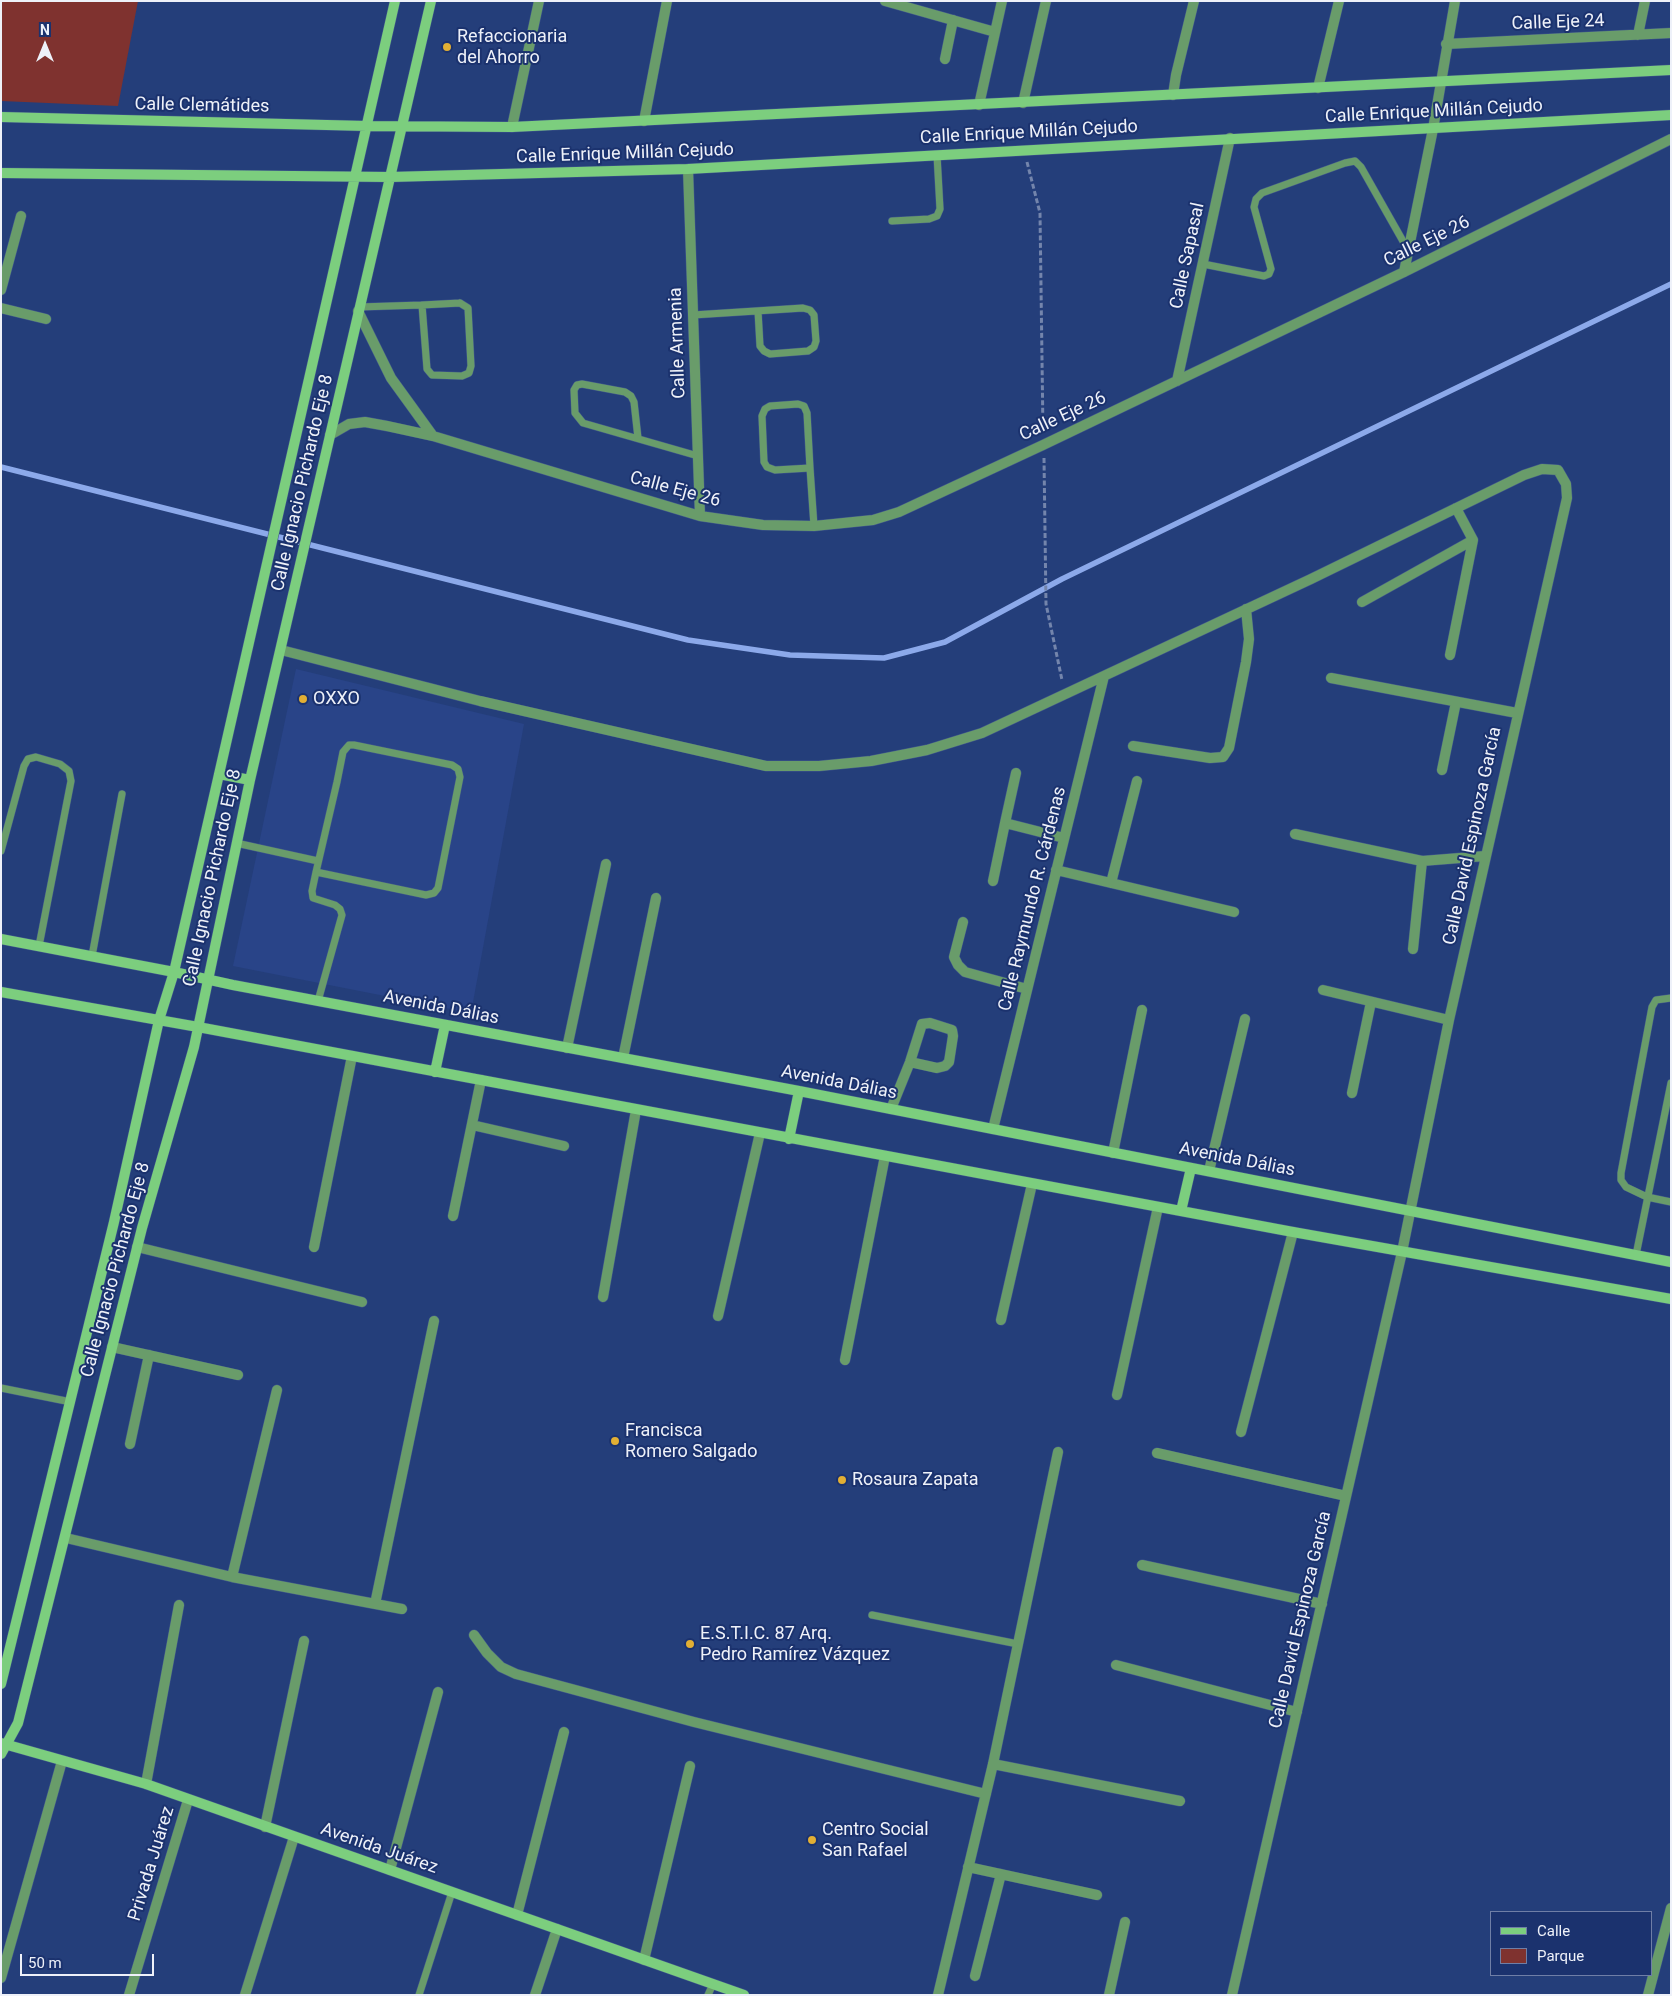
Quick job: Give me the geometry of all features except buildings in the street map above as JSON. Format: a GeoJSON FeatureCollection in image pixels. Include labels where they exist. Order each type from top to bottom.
{"type":"FeatureCollection","features":[{"type":"Feature","properties":{"kind":"main road","name":"Calle Ignacio Pichardo Eje 8"},"geometry":{"type":"LineString","coordinates":[[1,1684],[70,1402],[159,1020],[174,972],[395,1]]}},
{"type":"Feature","properties":{"kind":"main road","name":"Calle Ignacio Pichardo Eje 8"},"geometry":{"type":"LineString","coordinates":[[1,1754],[18,1723],[66,1538],[137,1247],[198,1026],[250,780],[431,1]]}},
{"type":"Feature","properties":{"kind":"main road","name":"Calle Enrique Millán Cejudo"},"geometry":{"type":"LineString","coordinates":[[402,126],[512,127],[1671,70]]}},
{"type":"Feature","properties":{"kind":"main road","name":"Calle Enrique Millán Cejudo"},"geometry":{"type":"LineString","coordinates":[[390,177],[688,169],[1671,115]]}},
{"type":"Feature","properties":{"kind":"main road","name":"Calle Clemátides"},"geometry":{"type":"LineString","coordinates":[[1,117],[402,126]]}},
{"type":"Feature","properties":{"kind":"main road"},"geometry":{"type":"LineString","coordinates":[[1,173],[390,177]]}},
{"type":"Feature","properties":{"kind":"main road"},"geometry":{"type":"LineString","coordinates":[[219,774],[250,780]]}},
{"type":"Feature","properties":{"kind":"main road","name":"Avenida Dálias"},"geometry":{"type":"LineString","coordinates":[[1,939],[993,1129],[1671,1262]]}},
{"type":"Feature","properties":{"kind":"main road"},"geometry":{"type":"LineString","coordinates":[[1,992],[198,1026],[789,1139],[1293,1232],[1671,1299]]}},
{"type":"Feature","properties":{"kind":"main road"},"geometry":{"type":"LineString","coordinates":[[435,1072],[445,1025]]}},
{"type":"Feature","properties":{"kind":"main road"},"geometry":{"type":"LineString","coordinates":[[789,1139],[799,1092]]}},
{"type":"Feature","properties":{"kind":"main road"},"geometry":{"type":"LineString","coordinates":[[1181,1211],[1191,1168]]}},
{"type":"Feature","properties":{"kind":"main road","name":"Avenida Juárez"},"geometry":{"type":"LineString","coordinates":[[5,1744],[146,1784],[744,1995]]}},
{"type":"Feature","properties":{"kind":"street"},"geometry":{"type":"LineString","coordinates":[[512,127],[539,1]]}},
{"type":"Feature","properties":{"kind":"street"},"geometry":{"type":"LineString","coordinates":[[644,121],[668,1]]}},
{"type":"Feature","properties":{"kind":"street"},"geometry":{"type":"LineString","coordinates":[[885,1],[995,32]]}},
{"type":"Feature","properties":{"kind":"street"},"geometry":{"type":"LineString","coordinates":[[979,105],[1002,1]]}},
{"type":"Feature","properties":{"kind":"street"},"geometry":{"type":"LineString","coordinates":[[1023,103],[1046,1]]}},
{"type":"Feature","properties":{"kind":"street"},"geometry":{"type":"LineString","coordinates":[[1173,95],[1194,1]]}},
{"type":"Feature","properties":{"kind":"street"},"geometry":{"type":"LineString","coordinates":[[1318,88],[1339,1]]}},
{"type":"Feature","properties":{"kind":"street"},"geometry":{"type":"LineString","coordinates":[[1404,272],[1433,129],[1446,44],[1455,1]]}},
{"type":"Feature","properties":{"kind":"street"},"geometry":{"type":"LineString","coordinates":[[1638,35],[1645,1]]}},
{"type":"Feature","properties":{"kind":"street"},"geometry":{"type":"LineString","coordinates":[[945,59],[953,20]]}},
{"type":"Feature","properties":{"kind":"street","name":"Calle Eje 24"},"geometry":{"type":"LineString","coordinates":[[1446,44],[1671,33]]}},
{"type":"Feature","properties":{"kind":"street","name":"Calle Sapasal"},"geometry":{"type":"LineString","coordinates":[[1177,381],[1230,138]]}},
{"type":"Feature","properties":{"kind":"street","name":"Calle Eje 26"},"geometry":{"type":"LineString","coordinates":[[330,435],[350,424],[365,422],[432,436],[700,516],[764,526],[814,526],[873,520],[899,512],[1177,381],[1404,272],[1671,139]]}},
{"type":"Feature","properties":{"kind":"street","name":"Calle Armenia"},"geometry":{"type":"LineString","coordinates":[[688,169],[700,516]]}},
{"type":"Feature","properties":{"kind":"street"},"geometry":{"type":"LineString","coordinates":[[1,290],[6,253],[21,216]]}},
{"type":"Feature","properties":{"kind":"street"},"geometry":{"type":"LineString","coordinates":[[1,308],[46,319]]}},
{"type":"Feature","properties":{"kind":"street"},"geometry":{"type":"LineString","coordinates":[[358,309],[391,378],[432,436]]}},
{"type":"Feature","properties":{"kind":"street","name":"Calle David Espinoza García"},"geometry":{"type":"LineString","coordinates":[[1232,1995],[1402,1252],[1449,1020],[1517,713],[1568,498],[1566,484],[1558,470],[1542,469],[1524,475],[1456,508]]}},
{"type":"Feature","properties":{"kind":"street"},"geometry":{"type":"LineString","coordinates":[[281,650],[480,701],[766,766],[819,766],[871,761],[927,750],[982,733],[1456,508],[1474,540],[1450,655]]}},
{"type":"Feature","properties":{"kind":"street"},"geometry":{"type":"LineString","coordinates":[[1362,602],[1474,540]]}},
{"type":"Feature","properties":{"kind":"street"},"geometry":{"type":"LineString","coordinates":[[1133,746],[1210,758],[1223,757],[1229,748],[1246,662],[1249,639],[1246,609]]}},
{"type":"Feature","properties":{"kind":"street","name":"Calle Raymundo R. Cárdenas"},"geometry":{"type":"LineString","coordinates":[[993,1129],[1104,676]]}},
{"type":"Feature","properties":{"kind":"street"},"geometry":{"type":"LineString","coordinates":[[1331,678],[1517,713]]}},
{"type":"Feature","properties":{"kind":"street"},"geometry":{"type":"LineString","coordinates":[[1442,770],[1456,702]]}},
{"type":"Feature","properties":{"kind":"street"},"geometry":{"type":"LineString","coordinates":[[993,881],[1016,774]]}},
{"type":"Feature","properties":{"kind":"street"},"geometry":{"type":"LineString","coordinates":[[1111,883],[1137,781]]}},
{"type":"Feature","properties":{"kind":"street"},"geometry":{"type":"LineString","coordinates":[[1006,823],[1064,838]]}},
{"type":"Feature","properties":{"kind":"street"},"geometry":{"type":"LineString","coordinates":[[1295,834],[1422,861],[1486,856]]}},
{"type":"Feature","properties":{"kind":"street"},"geometry":{"type":"LineString","coordinates":[[1413,949],[1422,861]]}},
{"type":"Feature","properties":{"kind":"street"},"geometry":{"type":"LineString","coordinates":[[567,1048],[606,864]]}},
{"type":"Feature","properties":{"kind":"street"},"geometry":{"type":"LineString","coordinates":[[1056,870],[1234,912]]}},
{"type":"Feature","properties":{"kind":"street"},"geometry":{"type":"LineString","coordinates":[[623,1058],[656,898]]}},
{"type":"Feature","properties":{"kind":"street"},"geometry":{"type":"LineString","coordinates":[[963,922],[954,957],[958,965],[965,972],[1027,989]]}},
{"type":"Feature","properties":{"kind":"street"},"geometry":{"type":"LineString","coordinates":[[1323,990],[1449,1020]]}},
{"type":"Feature","properties":{"kind":"street"},"geometry":{"type":"LineString","coordinates":[[1352,1093],[1371,1002]]}},
{"type":"Feature","properties":{"kind":"street"},"geometry":{"type":"LineString","coordinates":[[1113,1153],[1142,1010]]}},
{"type":"Feature","properties":{"kind":"street"},"geometry":{"type":"LineString","coordinates":[[1209,1172],[1246,1019]]}},
{"type":"Feature","properties":{"kind":"street"},"geometry":{"type":"LineString","coordinates":[[891,1110],[910,1062],[922,1024],[930,1023],[952,1030],[953,1036],[949,1062],[945,1066],[938,1068],[910,1062]]}},
{"type":"Feature","properties":{"kind":"street"},"geometry":{"type":"LineString","coordinates":[[314,1247],[352,1056]]}},
{"type":"Feature","properties":{"kind":"street"},"geometry":{"type":"LineString","coordinates":[[453,1216],[481,1080]]}},
{"type":"Feature","properties":{"kind":"street"},"geometry":{"type":"LineString","coordinates":[[603,1297],[636,1110]]}},
{"type":"Feature","properties":{"kind":"street"},"geometry":{"type":"LineString","coordinates":[[472,1125],[564,1146]]}},
{"type":"Feature","properties":{"kind":"street"},"geometry":{"type":"LineString","coordinates":[[718,1316],[760,1133]]}},
{"type":"Feature","properties":{"kind":"street"},"geometry":{"type":"LineString","coordinates":[[845,1360],[885,1156]]}},
{"type":"Feature","properties":{"kind":"street"},"geometry":{"type":"LineString","coordinates":[[1001,1320],[1032,1184]]}},
{"type":"Feature","properties":{"kind":"street"},"geometry":{"type":"LineString","coordinates":[[1116,1395],[1158,1207]]}},
{"type":"Feature","properties":{"kind":"street"},"geometry":{"type":"LineString","coordinates":[[1241,1432],[1293,1232]]}},
{"type":"Feature","properties":{"kind":"street"},"geometry":{"type":"LineString","coordinates":[[137,1247],[362,1302]]}},
{"type":"Feature","properties":{"kind":"street"},"geometry":{"type":"LineString","coordinates":[[376,1604],[434,1321]]}},
{"type":"Feature","properties":{"kind":"street"},"geometry":{"type":"LineString","coordinates":[[112,1347],[238,1375]]}},
{"type":"Feature","properties":{"kind":"street"},"geometry":{"type":"LineString","coordinates":[[130,1444],[149,1355]]}},
{"type":"Feature","properties":{"kind":"street"},"geometry":{"type":"LineString","coordinates":[[232,1577],[277,1390]]}},
{"type":"Feature","properties":{"kind":"street"},"geometry":{"type":"LineString","coordinates":[[938,1995],[993,1764],[1058,1452]]}},
{"type":"Feature","properties":{"kind":"street"},"geometry":{"type":"LineString","coordinates":[[1156,1453],[1346,1496]]}},
{"type":"Feature","properties":{"kind":"street"},"geometry":{"type":"LineString","coordinates":[[66,1538],[232,1577],[402,1609]]}},
{"type":"Feature","properties":{"kind":"street"},"geometry":{"type":"LineString","coordinates":[[1142,1565],[1322,1604]]}},
{"type":"Feature","properties":{"kind":"street"},"geometry":{"type":"LineString","coordinates":[[146,1784],[178,1605]]}},
{"type":"Feature","properties":{"kind":"street"},"geometry":{"type":"LineString","coordinates":[[474,1635],[486,1653],[501,1667],[516,1674],[694,1722],[986,1794]]}},
{"type":"Feature","properties":{"kind":"street"},"geometry":{"type":"LineString","coordinates":[[265,1827],[304,1641]]}},
{"type":"Feature","properties":{"kind":"street"},"geometry":{"type":"LineString","coordinates":[[1116,1665],[1297,1712]]}},
{"type":"Feature","properties":{"kind":"street"},"geometry":{"type":"LineString","coordinates":[[390,1870],[438,1692]]}},
{"type":"Feature","properties":{"kind":"street"},"geometry":{"type":"LineString","coordinates":[[517,1915],[564,1732]]}},
{"type":"Feature","properties":{"kind":"street"},"geometry":{"type":"LineString","coordinates":[[1,1978],[62,1760]]}},
{"type":"Feature","properties":{"kind":"street"},"geometry":{"type":"LineString","coordinates":[[993,1764],[1180,1801]]}},
{"type":"Feature","properties":{"kind":"street"},"geometry":{"type":"LineString","coordinates":[[644,1960],[690,1766]]}},
{"type":"Feature","properties":{"kind":"street","name":"Privada Juárez"},"geometry":{"type":"LineString","coordinates":[[129,1995],[188,1800]]}},
{"type":"Feature","properties":{"kind":"street"},"geometry":{"type":"LineString","coordinates":[[245,1995],[294,1837]]}},
{"type":"Feature","properties":{"kind":"street"},"geometry":{"type":"LineString","coordinates":[[968,1867],[1097,1895]]}},
{"type":"Feature","properties":{"kind":"street"},"geometry":{"type":"LineString","coordinates":[[975,1976],[1001,1874]]}},
{"type":"Feature","properties":{"kind":"street"},"geometry":{"type":"LineString","coordinates":[[1648,1995],[1671,1908]]}},
{"type":"Feature","properties":{"kind":"street"},"geometry":{"type":"LineString","coordinates":[[1109,1995],[1125,1922]]}},
{"type":"Feature","properties":{"kind":"street"},"geometry":{"type":"LineString","coordinates":[[535,1995],[557,1929]]}},
{"type":"Feature","properties":{"kind":"lane"},"geometry":{"type":"LineString","coordinates":[[892,221],[929,219],[937,216],[940,209],[937,155]]}},
{"type":"Feature","properties":{"kind":"lane"},"geometry":{"type":"LineString","coordinates":[[1203,264],[1264,276],[1269,274],[1271,269],[1254,207],[1256,199],[1262,193],[1355,161],[1361,167],[1408,250]]}},
{"type":"Feature","properties":{"kind":"lane"},"geometry":{"type":"LineString","coordinates":[[358,309],[460,303],[468,308],[471,366],[469,373],[462,376],[439,377],[432,376],[427,369],[422,306]]}},
{"type":"Feature","properties":{"kind":"lane"},"geometry":{"type":"LineString","coordinates":[[693,315],[804,308],[810,310],[814,315],[816,341],[814,347],[808,351],[770,354],[764,351],[760,346],[758,311]]}},
{"type":"Feature","properties":{"kind":"lane"},"geometry":{"type":"LineString","coordinates":[[638,438],[634,402],[631,396],[625,392],[582,384],[577,385],[574,390],[575,413],[577,419],[583,423],[698,456]]}},
{"type":"Feature","properties":{"kind":"lane"},"geometry":{"type":"LineString","coordinates":[[810,468],[776,470],[767,467],[764,462],[762,425],[765,409],[770,406],[798,404],[804,406],[807,413],[814,526]]}},
{"type":"Feature","properties":{"kind":"lane"},"geometry":{"type":"LineString","coordinates":[[316,872],[426,895],[434,893],[438,888],[460,777],[458,769],[452,765],[354,744],[349,745],[343,752],[318,861],[312,891],[313,898],[335,906],[340,909],[342,915],[318,1001]]}},
{"type":"Feature","properties":{"kind":"lane"},"geometry":{"type":"LineString","coordinates":[[1,851],[24,766],[28,759],[36,757],[60,764],[69,771],[71,781],[39,946]]}},
{"type":"Feature","properties":{"kind":"lane"},"geometry":{"type":"LineString","coordinates":[[92,956],[122,794]]}},
{"type":"Feature","properties":{"kind":"lane"},"geometry":{"type":"LineString","coordinates":[[236,844],[318,861]]}},
{"type":"Feature","properties":{"kind":"lane"},"geometry":{"type":"LineString","coordinates":[[1671,998],[1656,1000],[1652,1007],[1622,1173],[1622,1180],[1626,1187],[1648,1197],[1671,1202]]}},
{"type":"Feature","properties":{"kind":"lane"},"geometry":{"type":"LineString","coordinates":[[1636,1255],[1671,1083]]}},
{"type":"Feature","properties":{"kind":"lane"},"geometry":{"type":"LineString","coordinates":[[1,1388],[70,1402]]}},
{"type":"Feature","properties":{"kind":"lane"},"geometry":{"type":"LineString","coordinates":[[872,1615],[1018,1644]]}},
{"type":"Feature","properties":{"kind":"lane"},"geometry":{"type":"LineString","coordinates":[[419,1995],[452,1892]]}},
{"type":"Feature","properties":{"kind":"lane"},"geometry":{"type":"LineString","coordinates":[[708,1995],[712,1984]]}},
{"type":"Feature","properties":{"kind":"path"},"geometry":{"type":"LineString","coordinates":[[1024,150],[1040,213],[1043,444],[1047,558],[1046,604],[1065,694]]}},
{"type":"Feature","properties":{"kind":"shaded area"},"geometry":{"type":"Polygon","coordinates":[[[296,669],[524,724],[471,1013],[233,966],[296,669]]]}},
{"type":"Feature","properties":{"kind":"green space"},"geometry":{"type":"Polygon","coordinates":[[[1,1],[138,1],[118,106],[1,101],[1,1]]]}},
{"type":"Feature","properties":{"kind":"waterway"},"geometry":{"type":"LineString","coordinates":[[1,467],[688,640],[790,655],[884,658],[945,642],[1062,579],[1671,284]]}},
{"type":"Feature","properties":{"kind":"place","name":"Refaccionaria del Ahorro"},"geometry":{"type":"Point","coordinates":[447,47]}},
{"type":"Feature","properties":{"kind":"place","name":"OXXO"},"geometry":{"type":"Point","coordinates":[303,699]}},
{"type":"Feature","properties":{"kind":"place","name":"Francisca Romero Salgado"},"geometry":{"type":"Point","coordinates":[615,1441]}},
{"type":"Feature","properties":{"kind":"place","name":"Rosaura Zapata"},"geometry":{"type":"Point","coordinates":[842,1480]}},
{"type":"Feature","properties":{"kind":"place","name":"E.S.T.I.C. 87 Arq. Pedro Ramírez Vázquez"},"geometry":{"type":"Point","coordinates":[690,1644]}},
{"type":"Feature","properties":{"kind":"place","name":"Centro Social San Rafael"},"geometry":{"type":"Point","coordinates":[812,1840]}}]}
